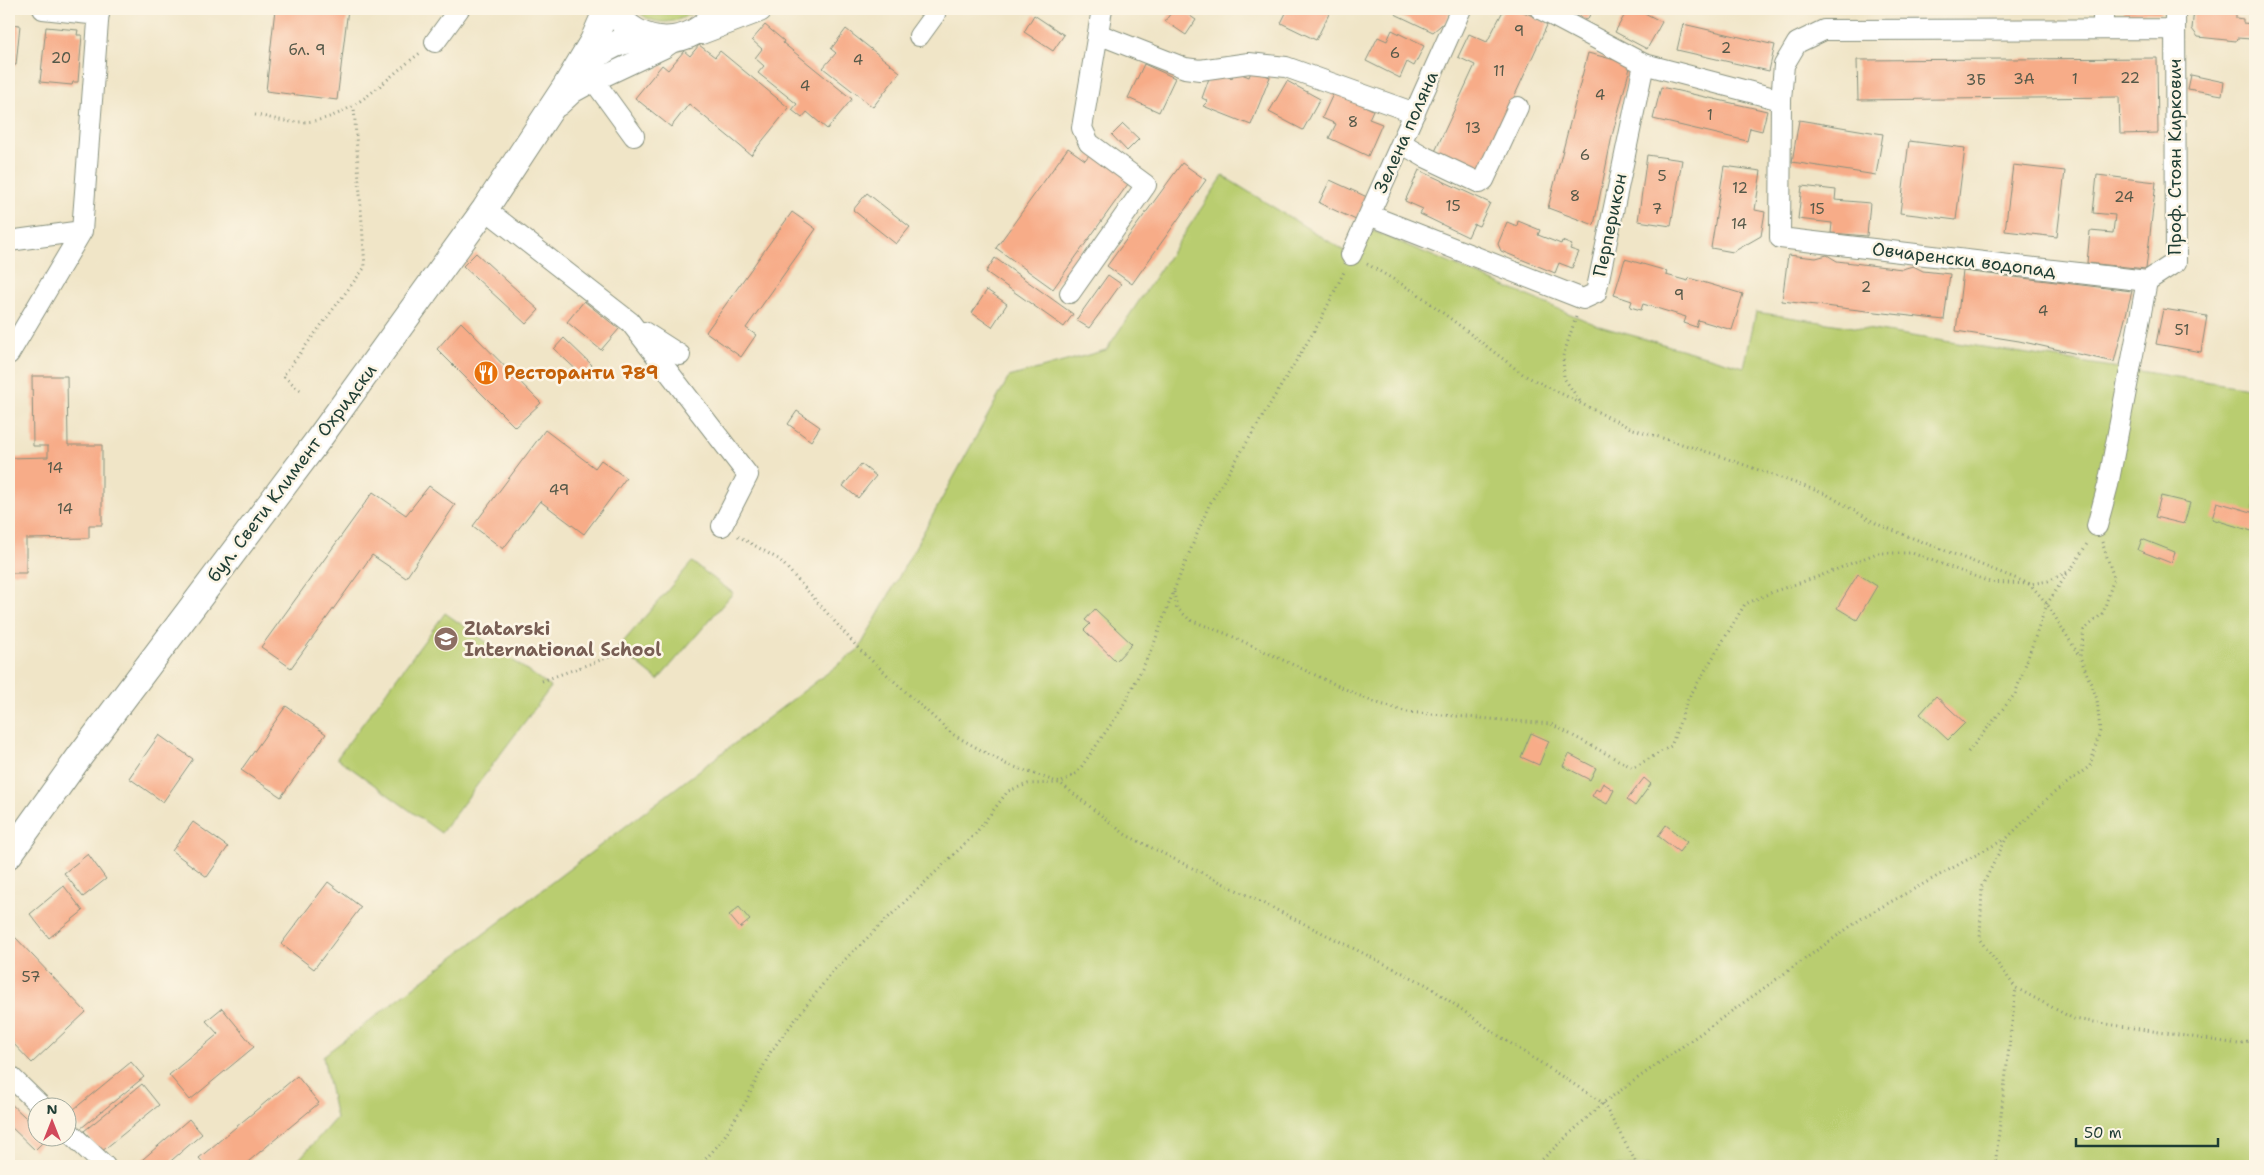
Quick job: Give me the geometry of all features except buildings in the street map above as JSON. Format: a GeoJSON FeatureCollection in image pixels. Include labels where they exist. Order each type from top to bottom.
{"type":"FeatureCollection","features":[{"type":"Feature","properties":{"kind":"main road","name":"бул. Свети Климент Охридски"},"geometry":{"type":"LineString","coordinates":[[9,855],[92,740],[309,452],[485,209],[566,86],[593,41],[607,9]]}},
{"type":"Feature","properties":{"kind":"main road"},"geometry":{"type":"LineString","coordinates":[[613,9],[629,28],[651,39]]}},
{"type":"Feature","properties":{"kind":"main road"},"geometry":{"type":"LineString","coordinates":[[686,36],[706,25],[718,9]]}},
{"type":"Feature","properties":{"kind":"main road"},"geometry":{"type":"LineString","coordinates":[[686,36],[759,9]]}},
{"type":"Feature","properties":{"kind":"main road","name":"бул. Свети Климент Охридски"},"geometry":{"type":"LineString","coordinates":[[566,86],[597,54],[612,44],[636,38],[651,39],[686,36]]}},
{"type":"Feature","properties":{"kind":"street"},"geometry":{"type":"LineString","coordinates":[[9,354],[82,231],[99,12],[44,9]]}},
{"type":"Feature","properties":{"kind":"street"},"geometry":{"type":"LineString","coordinates":[[435,42],[459,9]]}},
{"type":"Feature","properties":{"kind":"street"},"geometry":{"type":"LineString","coordinates":[[919,36],[935,14],[933,9]]}},
{"type":"Feature","properties":{"kind":"street"},"geometry":{"type":"LineString","coordinates":[[1070,293],[1146,184],[1089,143],[1082,128],[1102,9]]}},
{"type":"Feature","properties":{"kind":"street","name":"Зелена поляна"},"geometry":{"type":"LineString","coordinates":[[1351,255],[1461,9]]}},
{"type":"Feature","properties":{"kind":"street"},"geometry":{"type":"LineString","coordinates":[[1540,9],[1644,64],[1781,100],[1784,65],[1797,43],[1824,30],[2175,29]]}},
{"type":"Feature","properties":{"kind":"street"},"geometry":{"type":"LineString","coordinates":[[2103,9],[2103,30]]}},
{"type":"Feature","properties":{"kind":"street","name":"Проф. Стоян Киркович"},"geometry":{"type":"LineString","coordinates":[[2147,282],[2176,262],[2175,9]]}},
{"type":"Feature","properties":{"kind":"street"},"geometry":{"type":"LineString","coordinates":[[1098,34],[1185,68],[1200,70],[1249,63],[1286,67],[1415,113]]}},
{"type":"Feature","properties":{"kind":"street"},"geometry":{"type":"LineString","coordinates":[[541,123],[574,92],[686,36]]}},
{"type":"Feature","properties":{"kind":"street","name":"Перперикон"},"geometry":{"type":"LineString","coordinates":[[1369,215],[1583,299],[1596,293],[1644,64]]}},
{"type":"Feature","properties":{"kind":"street"},"geometry":{"type":"LineString","coordinates":[[594,81],[634,136]]}},
{"type":"Feature","properties":{"kind":"street","name":"Овчаренски водопад"},"geometry":{"type":"LineString","coordinates":[[1781,100],[1780,238],[2147,282]]}},
{"type":"Feature","properties":{"kind":"street"},"geometry":{"type":"LineString","coordinates":[[1401,143],[1425,157],[1480,183],[1484,180],[1518,107]]}},
{"type":"Feature","properties":{"kind":"street"},"geometry":{"type":"LineString","coordinates":[[485,209],[630,322],[680,355]]}},
{"type":"Feature","properties":{"kind":"street"},"geometry":{"type":"LineString","coordinates":[[9,240],[82,231]]}},
{"type":"Feature","properties":{"kind":"street"},"geometry":{"type":"LineString","coordinates":[[2097,526],[2108,485],[2147,282]]}},
{"type":"Feature","properties":{"kind":"street"},"geometry":{"type":"LineString","coordinates":[[630,322],[748,475],[722,526]]}},
{"type":"Feature","properties":{"kind":"street"},"geometry":{"type":"LineString","coordinates":[[9,1075],[33,1098]]}},
{"type":"Feature","properties":{"kind":"street"},"geometry":{"type":"LineString","coordinates":[[78,1140],[105,1166]]}},
{"type":"Feature","properties":{"kind":"path"},"geometry":{"type":"LineString","coordinates":[[255,115],[300,122],[325,119],[354,107],[394,72],[435,42]]}},
{"type":"Feature","properties":{"kind":"path"},"geometry":{"type":"LineString","coordinates":[[300,390],[283,376],[364,268],[354,107]]}},
{"type":"Feature","properties":{"kind":"path"},"geometry":{"type":"LineString","coordinates":[[699,1166],[721,1142],[746,1101],[771,1051],[833,971],[975,834],[1008,792],[1028,784],[1060,783],[1077,773],[1121,710],[1152,649],[1209,505],[1319,323],[1351,255],[1417,293],[1524,374],[1630,428],[1714,454],[1826,494],[1877,524],[2030,584],[2047,604],[2080,657],[2097,699],[2100,731],[2090,766],[2051,795],[2006,838],[1865,916],[1603,1103],[1535,1166]]}},
{"type":"Feature","properties":{"kind":"path"},"geometry":{"type":"LineString","coordinates":[[1581,404],[1564,378],[1563,356],[1583,299]]}},
{"type":"Feature","properties":{"kind":"path"},"geometry":{"type":"LineString","coordinates":[[722,526],[780,560],[859,649],[952,734],[1006,764],[1060,783],[1126,835],[1427,985],[1496,1034],[1603,1103],[1638,1166]]}},
{"type":"Feature","properties":{"kind":"path"},"geometry":{"type":"LineString","coordinates":[[1968,752],[2015,694],[2047,604],[2070,571],[2097,526]]}},
{"type":"Feature","properties":{"kind":"path"},"geometry":{"type":"LineString","coordinates":[[2080,657],[2084,630],[2103,613],[2114,578],[2097,526]]}},
{"type":"Feature","properties":{"kind":"path"},"geometry":{"type":"LineString","coordinates":[[1174,590],[1177,608],[1190,620],[1227,634],[1371,701],[1407,712],[1551,724],[1633,768],[1671,746],[1688,699],[1745,604],[1775,591],[1877,554],[1912,554],[1990,582],[2030,584],[2048,581],[2070,571]]}},
{"type":"Feature","properties":{"kind":"path"},"geometry":{"type":"LineString","coordinates":[[542,681],[623,652]]}},
{"type":"Feature","properties":{"kind":"path"},"geometry":{"type":"LineString","coordinates":[[2006,838],[1982,886],[1980,940],[2016,988],[2074,1019],[2238,1044],[2255,1039]]}},
{"type":"Feature","properties":{"kind":"path"},"geometry":{"type":"LineString","coordinates":[[1995,1166],[2016,988]]}},
{"type":"Feature","properties":{"kind":"green space"},"geometry":{"type":"Polygon","coordinates":[[[636,9],[697,9],[674,21],[658,22],[650,20],[636,9]]]}},
{"type":"Feature","properties":{"kind":"green space"},"geometry":{"type":"Polygon","coordinates":[[[1223,176],[1351,255],[1364,227],[1599,326],[1744,367],[1756,312],[2255,389],[2255,1166],[293,1166],[336,1118],[323,1056],[859,649],[1009,377],[1106,350],[1223,176]]]}},
{"type":"Feature","properties":{"kind":"green space"},"geometry":{"type":"Polygon","coordinates":[[[692,562],[733,593],[658,680],[618,648],[692,562]]]}},
{"type":"Feature","properties":{"kind":"green space"},"geometry":{"type":"Polygon","coordinates":[[[445,613],[551,687],[441,833],[337,758],[445,613]]]}},
{"type":"Feature","properties":{"kind":"place","name":"Ресторанти 789"},"geometry":{"type":"Point","coordinates":[486,373]}},
{"type":"Feature","properties":{"kind":"place","name":"Zlatarski International School"},"geometry":{"type":"Point","coordinates":[446,639]}}]}
